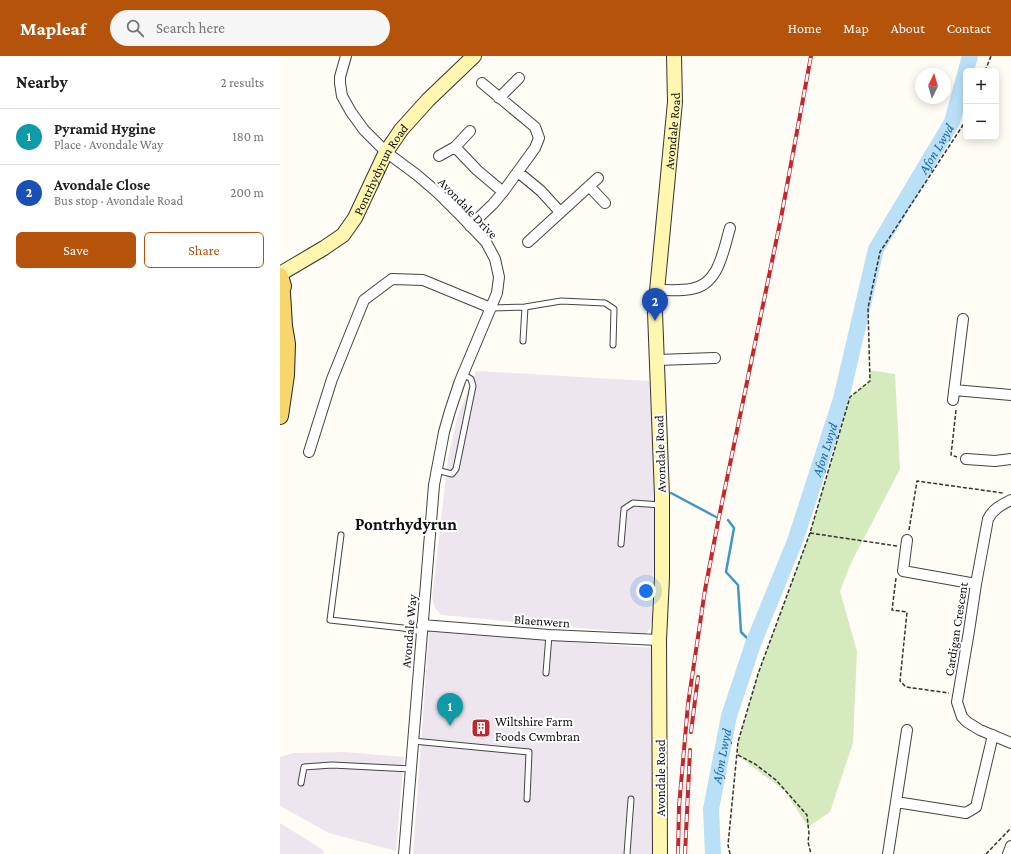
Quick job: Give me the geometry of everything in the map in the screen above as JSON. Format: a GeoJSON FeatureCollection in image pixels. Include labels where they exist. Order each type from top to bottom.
{"type":"FeatureCollection","features":[{"type":"Feature","properties":{"kind":"main road"},"geometry":{"type":"LineString","coordinates":[[280,275],[283,286],[281,294],[282,325],[287,344],[286,375],[280,416]]}},
{"type":"Feature","properties":{"kind":"street","name":"Avondale Drive"},"geometry":{"type":"LineString","coordinates":[[346,56],[340,77],[342,96],[364,130],[386,152],[438,193],[486,242],[495,259],[499,277],[497,293],[463,374],[450,411]]}},
{"type":"Feature","properties":{"kind":"street","name":"Pontrhydyrun Road"},"geometry":{"type":"LineString","coordinates":[[280,275],[342,235],[355,218],[386,152],[401,130],[428,100],[474,56]]}},
{"type":"Feature","properties":{"kind":"street","name":"Avondale Road"},"geometry":{"type":"LineString","coordinates":[[660,854],[659,640],[662,578],[662,505],[655,321],[656,290],[675,108],[674,56]]}},
{"type":"Feature","properties":{"kind":"street"},"geometry":{"type":"LineString","coordinates":[[499,98],[519,78]]}},
{"type":"Feature","properties":{"kind":"street"},"geometry":{"type":"LineString","coordinates":[[470,226],[503,192],[538,143],[538,132],[535,126],[482,83]]}},
{"type":"Feature","properties":{"kind":"street"},"geometry":{"type":"LineString","coordinates":[[439,156],[455,147],[470,131]]}},
{"type":"Feature","properties":{"kind":"street"},"geometry":{"type":"LineString","coordinates":[[455,147],[477,170],[503,192]]}},
{"type":"Feature","properties":{"kind":"street"},"geometry":{"type":"LineString","coordinates":[[518,172],[541,191],[560,212]]}},
{"type":"Feature","properties":{"kind":"street"},"geometry":{"type":"LineString","coordinates":[[528,242],[598,178]]}},
{"type":"Feature","properties":{"kind":"street"},"geometry":{"type":"LineString","coordinates":[[589,186],[605,203]]}},
{"type":"Feature","properties":{"kind":"street"},"geometry":{"type":"LineString","coordinates":[[656,290],[692,289],[710,281],[718,268],[730,228]]}},
{"type":"Feature","properties":{"kind":"street"},"geometry":{"type":"LineString","coordinates":[[309,452],[332,379],[364,300],[392,279],[423,280],[491,308]]}},
{"type":"Feature","properties":{"kind":"street"},"geometry":{"type":"LineString","coordinates":[[963,320],[954,395],[1011,395]]}},
{"type":"Feature","properties":{"kind":"street"},"geometry":{"type":"LineString","coordinates":[[657,360],[715,358]]}},
{"type":"Feature","properties":{"kind":"street","name":"Avondale Way"},"geometry":{"type":"LineString","coordinates":[[404,854],[436,470],[450,411]]}},
{"type":"Feature","properties":{"kind":"street"},"geometry":{"type":"LineString","coordinates":[[966,460],[995,461],[1011,459]]}},
{"type":"Feature","properties":{"kind":"street","name":"Cardigan Crescent"},"geometry":{"type":"LineString","coordinates":[[1007,496],[991,513],[987,526],[957,702],[962,717],[974,726],[1011,743]]}},
{"type":"Feature","properties":{"kind":"street"},"geometry":{"type":"LineString","coordinates":[[906,544],[903,571],[976,584]]}},
{"type":"Feature","properties":{"kind":"street","name":"Blaenwern"},"geometry":{"type":"LineString","coordinates":[[422,628],[659,640]]}},
{"type":"Feature","properties":{"kind":"street"},"geometry":{"type":"LineString","coordinates":[[888,854],[907,730]]}},
{"type":"Feature","properties":{"kind":"street"},"geometry":{"type":"LineString","coordinates":[[896,802],[966,813],[976,808],[993,735]]}},
{"type":"Feature","properties":{"kind":"street"},"geometry":{"type":"LineString","coordinates":[[1008,854],[1011,846]]}},
{"type":"Feature","properties":{"kind":"lane"},"geometry":{"type":"LineString","coordinates":[[491,308],[525,307],[561,301],[605,303],[614,309],[613,345]]}},
{"type":"Feature","properties":{"kind":"lane"},"geometry":{"type":"LineString","coordinates":[[523,341],[525,307]]}},
{"type":"Feature","properties":{"kind":"lane"},"geometry":{"type":"LineString","coordinates":[[436,470],[452,474],[456,469],[473,386],[471,379],[463,374]]}},
{"type":"Feature","properties":{"kind":"lane"},"geometry":{"type":"LineString","coordinates":[[621,544],[624,509],[633,503],[662,505]]}},
{"type":"Feature","properties":{"kind":"lane"},"geometry":{"type":"LineString","coordinates":[[341,535],[330,620],[403,628],[422,628]]}},
{"type":"Feature","properties":{"kind":"lane"},"geometry":{"type":"LineString","coordinates":[[546,673],[549,635]]}},
{"type":"Feature","properties":{"kind":"lane"},"geometry":{"type":"LineString","coordinates":[[413,741],[529,752],[526,799]]}},
{"type":"Feature","properties":{"kind":"lane"},"geometry":{"type":"LineString","coordinates":[[301,783],[304,766],[359,765],[411,769]]}},
{"type":"Feature","properties":{"kind":"lane"},"geometry":{"type":"LineString","coordinates":[[627,854],[631,799]]}},
{"type":"Feature","properties":{"kind":"path"},"geometry":{"type":"LineString","coordinates":[[986,68],[991,56]]}},
{"type":"Feature","properties":{"kind":"path"},"geometry":{"type":"LineString","coordinates":[[730,854],[728,845],[738,742],[758,674],[810,533],[850,397],[870,381],[868,308],[880,252],[963,125]]}},
{"type":"Feature","properties":{"kind":"path"},"geometry":{"type":"LineString","coordinates":[[954,395],[957,406],[951,455],[966,460]]}},
{"type":"Feature","properties":{"kind":"path"},"geometry":{"type":"LineString","coordinates":[[810,533],[906,544],[917,481],[1007,496]]}},
{"type":"Feature","properties":{"kind":"path"},"geometry":{"type":"LineString","coordinates":[[903,571],[896,579],[892,610],[907,612],[900,681],[906,687],[958,694]]}},
{"type":"Feature","properties":{"kind":"path"},"geometry":{"type":"LineString","coordinates":[[737,755],[756,764],[776,780],[807,815],[810,854]]}},
{"type":"Feature","properties":{"kind":"path"},"geometry":{"type":"LineString","coordinates":[[986,854],[1011,828]]}},
{"type":"Feature","properties":{"kind":"shaded area"},"geometry":{"type":"Polygon","coordinates":[[[476,371],[649,381],[655,526],[652,618],[650,628],[646,634],[441,615],[435,608],[432,598],[448,459],[457,418],[476,371]]]}},
{"type":"Feature","properties":{"kind":"shaded area"},"geometry":{"type":"Polygon","coordinates":[[[429,632],[654,648],[658,854],[413,854],[429,632]]]}},
{"type":"Feature","properties":{"kind":"shaded area"},"geometry":{"type":"Polygon","coordinates":[[[345,752],[404,757],[396,851],[329,833],[280,806],[280,757],[293,753],[345,752]]]}},
{"type":"Feature","properties":{"kind":"shaded area"},"geometry":{"type":"Polygon","coordinates":[[[280,823],[323,850],[324,854],[280,854],[280,823]]]}},
{"type":"Feature","properties":{"kind":"green space"},"geometry":{"type":"Polygon","coordinates":[[[869,370],[895,374],[900,469],[851,563],[840,591],[857,651],[853,743],[830,812],[808,827],[785,791],[737,755],[738,742],[758,674],[810,533],[850,397],[870,381],[869,370]]]}},
{"type":"Feature","properties":{"kind":"waterway","name":"Afon Lwyd"},"geometry":{"type":"LineString","coordinates":[[713,854],[711,809],[729,716],[753,644],[795,541],[841,399],[876,249],[952,122],[970,56]]}},
{"type":"Feature","properties":{"kind":"waterway"},"geometry":{"type":"LineString","coordinates":[[671,493],[716,517]]}},
{"type":"Feature","properties":{"kind":"waterway"},"geometry":{"type":"LineString","coordinates":[[728,520],[734,528],[726,572],[738,585],[741,632],[753,644]]}},
{"type":"Feature","properties":{"kind":"railway"},"geometry":{"type":"LineString","coordinates":[[678,854],[679,807],[688,704],[705,590],[781,218],[811,56]]}},
{"type":"Feature","properties":{"kind":"railway"},"geometry":{"type":"LineString","coordinates":[[691,732],[698,677]]}},
{"type":"Feature","properties":{"kind":"railway"},"geometry":{"type":"LineString","coordinates":[[685,854],[690,750]]}},
{"type":"Feature","properties":{"kind":"place","name":"Avondale Close"},"geometry":{"type":"Point","coordinates":[655,321]}},
{"type":"Feature","properties":{"kind":"place","name":"Pyramid Hygine"},"geometry":{"type":"Point","coordinates":[450,726]}},
{"type":"Feature","properties":{"kind":"place","name":"Wiltshire Farm Foods Cwmbran"},"geometry":{"type":"Point","coordinates":[481,728]}},
{"type":"Feature","properties":{"kind":"district","name":"Pontrhydyrun"},"geometry":{"type":"Point","coordinates":[406,524]}}]}
